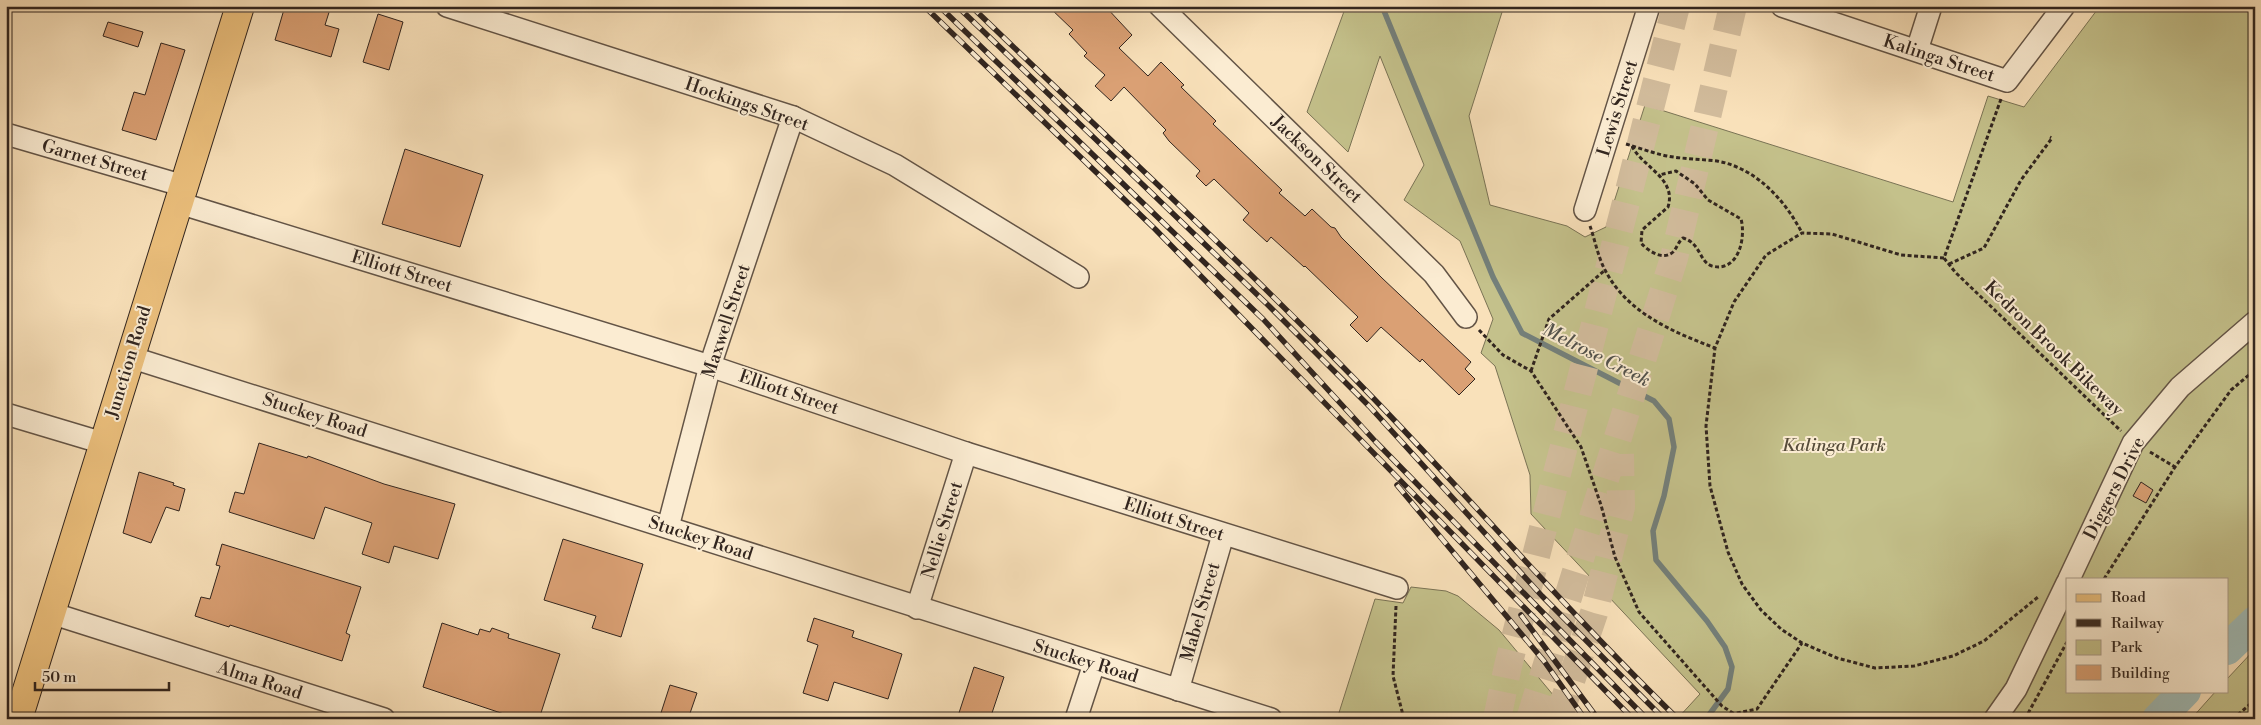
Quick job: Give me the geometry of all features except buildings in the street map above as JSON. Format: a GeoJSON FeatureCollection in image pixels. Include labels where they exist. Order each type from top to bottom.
{"type":"FeatureCollection","features":[{"type":"Feature","properties":{"kind":"main road","name":"Junction Road"},"geometry":{"type":"LineString","coordinates":[[18,719],[240,6]]}},
{"type":"Feature","properties":{"kind":"street","name":"Hockings Street"},"geometry":{"type":"LineString","coordinates":[[448,6],[793,117],[895,166],[1078,277]]}},
{"type":"Feature","properties":{"kind":"street","name":"Jackson Street"},"geometry":{"type":"LineString","coordinates":[[1160,6],[1434,274],[1466,318]]}},
{"type":"Feature","properties":{"kind":"street","name":"Lewis Street"},"geometry":{"type":"LineString","coordinates":[[1585,210],[1648,6]]}},
{"type":"Feature","properties":{"kind":"street","name":"Kalinga Street"},"geometry":{"type":"LineString","coordinates":[[1782,6],[2007,81],[2064,6]]}},
{"type":"Feature","properties":{"kind":"street"},"geometry":{"type":"LineString","coordinates":[[1917,50],[1931,6]]}},
{"type":"Feature","properties":{"kind":"street","name":"Maxwell Street"},"geometry":{"type":"LineString","coordinates":[[668,527],[710,366],[793,117]]}},
{"type":"Feature","properties":{"kind":"street","name":"Garnet Street"},"geometry":{"type":"LineString","coordinates":[[6,134],[181,194]]}},
{"type":"Feature","properties":{"kind":"street","name":"Elliott Street"},"geometry":{"type":"LineString","coordinates":[[181,194],[710,366],[966,453],[1397,588]]}},
{"type":"Feature","properties":{"kind":"street","name":"Diggers Drive"},"geometry":{"type":"LineString","coordinates":[[2069,578],[2133,443],[2180,387],[2255,322]]}},
{"type":"Feature","properties":{"kind":"street","name":"Stuckey Road"},"geometry":{"type":"LineString","coordinates":[[130,358],[1271,719]]}},
{"type":"Feature","properties":{"kind":"street"},"geometry":{"type":"LineString","coordinates":[[6,414],[103,443]]}},
{"type":"Feature","properties":{"kind":"street","name":"Nellie Street"},"geometry":{"type":"LineString","coordinates":[[917,608],[966,453]]}},
{"type":"Feature","properties":{"kind":"street","name":"Mabel Street"},"geometry":{"type":"LineString","coordinates":[[1178,690],[1223,534]]}},
{"type":"Feature","properties":{"kind":"street"},"geometry":{"type":"LineString","coordinates":[[1995,719],[2016,689],[2063,592]]}},
{"type":"Feature","properties":{"kind":"street","name":"Alma Road"},"geometry":{"type":"LineString","coordinates":[[51,613],[384,719]]}},
{"type":"Feature","properties":{"kind":"street"},"geometry":{"type":"LineString","coordinates":[[1076,719],[1094,664]]}},
{"type":"Feature","properties":{"kind":"path"},"geometry":{"type":"LineString","coordinates":[[2007,81],[1944,258],[1901,255],[1832,234],[1802,233],[1766,255],[1734,302],[1715,348],[1706,426],[1710,486],[1728,552],[1742,584],[1761,610],[1782,629],[1802,643],[1837,658],[1875,668],[1914,666],[1953,656],[1984,641],[2040,596],[2063,592]]}},
{"type":"Feature","properties":{"kind":"path"},"geometry":{"type":"LineString","coordinates":[[1949,264],[1984,248],[2004,209],[2025,174],[2052,138],[2050,137]]}},
{"type":"Feature","properties":{"kind":"path"},"geometry":{"type":"LineString","coordinates":[[1608,138],[1666,156],[1717,162],[1735,167],[1774,192],[1794,217],[1802,233]]}},
{"type":"Feature","properties":{"kind":"path"},"geometry":{"type":"LineString","coordinates":[[1632,146],[1636,153],[1660,175],[1666,185],[1670,201],[1668,207],[1642,230],[1641,243],[1646,250],[1668,255],[1673,252],[1683,238],[1700,250],[1705,262],[1710,266],[1723,265],[1732,261],[1743,243],[1741,219],[1708,200],[1685,175],[1676,171],[1660,175]]}},
{"type":"Feature","properties":{"kind":"path"},"geometry":{"type":"LineString","coordinates":[[1585,210],[1605,270],[1621,291],[1646,315],[1683,336],[1715,348]]}},
{"type":"Feature","properties":{"kind":"path","name":"Kedron Brook Bikeway"},"geometry":{"type":"LineString","coordinates":[[1944,258],[2133,443],[2175,467]]}},
{"type":"Feature","properties":{"kind":"path"},"geometry":{"type":"LineString","coordinates":[[1531,371],[1549,319],[1605,270]]}},
{"type":"Feature","properties":{"kind":"path"},"geometry":{"type":"LineString","coordinates":[[1466,318],[1503,355],[1531,371],[1581,447],[1601,506],[1614,557],[1639,612],[1722,706],[1742,719]]}},
{"type":"Feature","properties":{"kind":"path"},"geometry":{"type":"LineString","coordinates":[[2105,578],[2175,467],[2231,390],[2255,370]]}},
{"type":"Feature","properties":{"kind":"path"},"geometry":{"type":"LineString","coordinates":[[1397,588],[1393,676],[1404,719]]}},
{"type":"Feature","properties":{"kind":"path"},"geometry":{"type":"LineString","coordinates":[[1726,719],[1732,714],[1757,709],[1802,643]]}},
{"type":"Feature","properties":{"kind":"path"},"geometry":{"type":"LineString","coordinates":[[2025,719],[2066,644]]}},
{"type":"Feature","properties":{"kind":"path"},"geometry":{"type":"LineString","coordinates":[[2234,719],[2255,700]]}},
{"type":"Feature","properties":{"kind":"green space","name":"Kalinga Park"},"geometry":{"type":"Polygon","coordinates":[[[1346,6],[1504,6],[1469,116],[1490,205],[1567,226],[1585,237],[1606,227],[1645,105],[1953,202],[1988,96],[2024,107],[2100,6],[2255,6],[2255,602],[2228,630],[2228,578],[2066,578],[2066,692],[2170,692],[2145,719],[1677,719],[1700,694],[1531,514],[1530,475],[1495,366],[1481,353],[1493,319],[1460,241],[1404,200],[1424,165],[1380,56],[1348,152],[1307,112],[1346,6]]]}},
{"type":"Feature","properties":{"kind":"green space"},"geometry":{"type":"Polygon","coordinates":[[[1411,587],[1446,591],[1458,596],[1499,630],[1564,708],[1581,719],[1337,719],[1375,599],[1403,603],[1411,587]]]}},
{"type":"Feature","properties":{"kind":"green space"},"geometry":{"type":"Polygon","coordinates":[[[2255,649],[2255,719],[2191,719],[2215,692],[2228,692],[2228,678],[2255,649]]]}},
{"type":"Feature","properties":{"kind":"waterway","name":"Melrose Creek"},"geometry":{"type":"LineString","coordinates":[[1382,6],[1493,277],[1522,333],[1654,401],[1669,419],[1674,447],[1664,496],[1653,531],[1656,560],[1707,621],[1725,647],[1732,667],[1728,689],[1706,719]]}},
{"type":"Feature","properties":{"kind":"waterway"},"geometry":{"type":"LineString","coordinates":[[2228,648],[2255,622]]}},
{"type":"Feature","properties":{"kind":"waterway"},"geometry":{"type":"LineString","coordinates":[[2158,719],[2184,692]]}},
{"type":"Feature","properties":{"kind":"tunnel"},"geometry":{"type":"LineString","coordinates":[[1497,719],[1508,666],[1676,6]]}},
{"type":"Feature","properties":{"kind":"tunnel"},"geometry":{"type":"LineString","coordinates":[[1530,719],[1674,258],[1733,6]]}},
{"type":"Feature","properties":{"kind":"tunnel"},"geometry":{"type":"LineString","coordinates":[[1558,719],[1594,613],[1621,507],[1620,454]]}},
{"type":"Feature","properties":{"kind":"railway"},"geometry":{"type":"LineString","coordinates":[[924,6],[1155,229],[1633,719]]}},
{"type":"Feature","properties":{"kind":"railway"},"geometry":{"type":"LineString","coordinates":[[939,6],[1263,319],[1375,441],[1647,719]]}},
{"type":"Feature","properties":{"kind":"railway"},"geometry":{"type":"LineString","coordinates":[[957,6],[1268,305],[1369,406],[1542,596],[1664,719]]}},
{"type":"Feature","properties":{"kind":"railway"},"geometry":{"type":"LineString","coordinates":[[971,6],[1327,350],[1601,641],[1678,719]]}},
{"type":"Feature","properties":{"kind":"railway"},"geometry":{"type":"LineString","coordinates":[[1397,485],[1544,661],[1585,719]]}},
{"type":"Feature","properties":{"kind":"railway"},"geometry":{"type":"LineString","coordinates":[[1521,615],[1598,719]]}}]}
